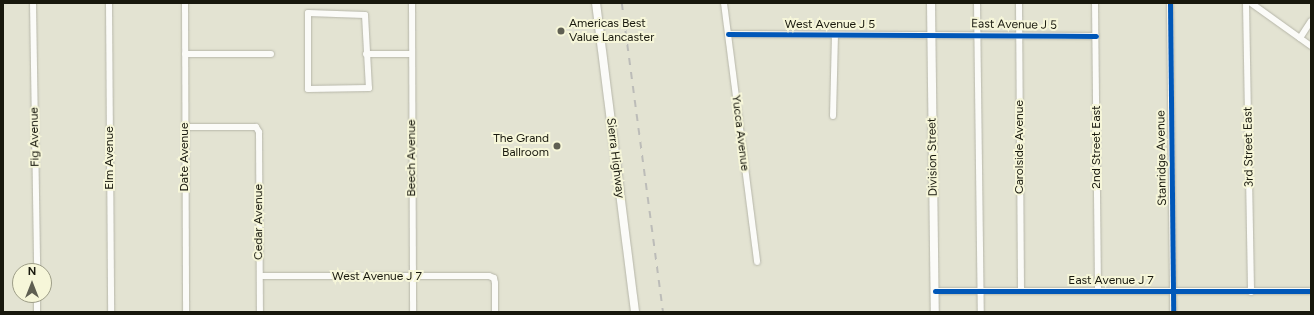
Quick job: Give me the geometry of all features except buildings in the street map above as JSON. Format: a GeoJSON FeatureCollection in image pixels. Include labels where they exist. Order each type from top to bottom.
{"type":"FeatureCollection","features":[{"type":"Feature","properties":{"kind":"main road","name":"Sierra Highway"},"geometry":{"type":"LineString","coordinates":[[596,3],[635,312]]}},
{"type":"Feature","properties":{"kind":"main road","name":"Division Street"},"geometry":{"type":"LineString","coordinates":[[931,3],[935,312]]}},
{"type":"Feature","properties":{"kind":"street","name":"Fig Avenue"},"geometry":{"type":"LineString","coordinates":[[34,3],[37,263]]}},
{"type":"Feature","properties":{"kind":"street","name":"Elm Avenue"},"geometry":{"type":"LineString","coordinates":[[109,3],[111,312]]}},
{"type":"Feature","properties":{"kind":"street","name":"Date Avenue"},"geometry":{"type":"LineString","coordinates":[[185,3],[186,312]]}},
{"type":"Feature","properties":{"kind":"street","name":"Beech Avenue"},"geometry":{"type":"LineString","coordinates":[[412,3],[413,312]]}},
{"type":"Feature","properties":{"kind":"street","name":"Yucca Avenue"},"geometry":{"type":"LineString","coordinates":[[724,3],[757,262]]}},
{"type":"Feature","properties":{"kind":"street"},"geometry":{"type":"LineString","coordinates":[[978,3],[981,312]]}},
{"type":"Feature","properties":{"kind":"street","name":"Carolside Avenue"},"geometry":{"type":"LineString","coordinates":[[1019,3],[1021,291]]}},
{"type":"Feature","properties":{"kind":"street","name":"2nd Street East"},"geometry":{"type":"LineString","coordinates":[[1095,3],[1098,291]]}},
{"type":"Feature","properties":{"kind":"street","name":"Stanridge Avenue"},"geometry":{"type":"LineString","coordinates":[[1170,3],[1173,312]]}},
{"type":"Feature","properties":{"kind":"street","name":"3rd Street East"},"geometry":{"type":"LineString","coordinates":[[1246,3],[1251,292]]}},
{"type":"Feature","properties":{"kind":"street"},"geometry":{"type":"LineString","coordinates":[[1251,3],[1311,46]]}},
{"type":"Feature","properties":{"kind":"street"},"geometry":{"type":"LineString","coordinates":[[308,13],[365,15],[366,54],[369,61],[369,88],[308,89],[308,13]]}},
{"type":"Feature","properties":{"kind":"street"},"geometry":{"type":"LineString","coordinates":[[1300,38],[1311,21]]}},
{"type":"Feature","properties":{"kind":"street","name":"West Avenue J 5"},"geometry":{"type":"LineString","coordinates":[[728,34],[932,35]]}},
{"type":"Feature","properties":{"kind":"street"},"geometry":{"type":"LineString","coordinates":[[833,116],[835,35]]}},
{"type":"Feature","properties":{"kind":"street","name":"East Avenue J 5"},"geometry":{"type":"LineString","coordinates":[[932,35],[1096,36]]}},
{"type":"Feature","properties":{"kind":"street"},"geometry":{"type":"LineString","coordinates":[[185,54],[271,54]]}},
{"type":"Feature","properties":{"kind":"street"},"geometry":{"type":"LineString","coordinates":[[366,54],[412,54]]}},
{"type":"Feature","properties":{"kind":"street","name":"Cedar Avenue"},"geometry":{"type":"LineString","coordinates":[[185,127],[256,127],[259,132],[260,312]]}},
{"type":"Feature","properties":{"kind":"street","name":"West Avenue J 7"},"geometry":{"type":"LineString","coordinates":[[260,276],[494,278],[495,312]]}},
{"type":"Feature","properties":{"kind":"street","name":"East Avenue J 7"},"geometry":{"type":"LineString","coordinates":[[935,291],[1311,291]]}},
{"type":"Feature","properties":{"kind":"railway"},"geometry":{"type":"LineString","coordinates":[[622,3],[663,312]]}},
{"type":"Feature","properties":{"kind":"cycle path"},"geometry":{"type":"LineString","coordinates":[[1170,3],[1173,312]]}},
{"type":"Feature","properties":{"kind":"cycle path"},"geometry":{"type":"LineString","coordinates":[[728,34],[1096,36]]}},
{"type":"Feature","properties":{"kind":"cycle path"},"geometry":{"type":"LineString","coordinates":[[935,291],[1311,291]]}},
{"type":"Feature","properties":{"kind":"place","name":"Americas Best Value Lancaster"},"geometry":{"type":"Point","coordinates":[561,31]}},
{"type":"Feature","properties":{"kind":"place","name":"The Grand Ballroom"},"geometry":{"type":"Point","coordinates":[557,146]}}]}
